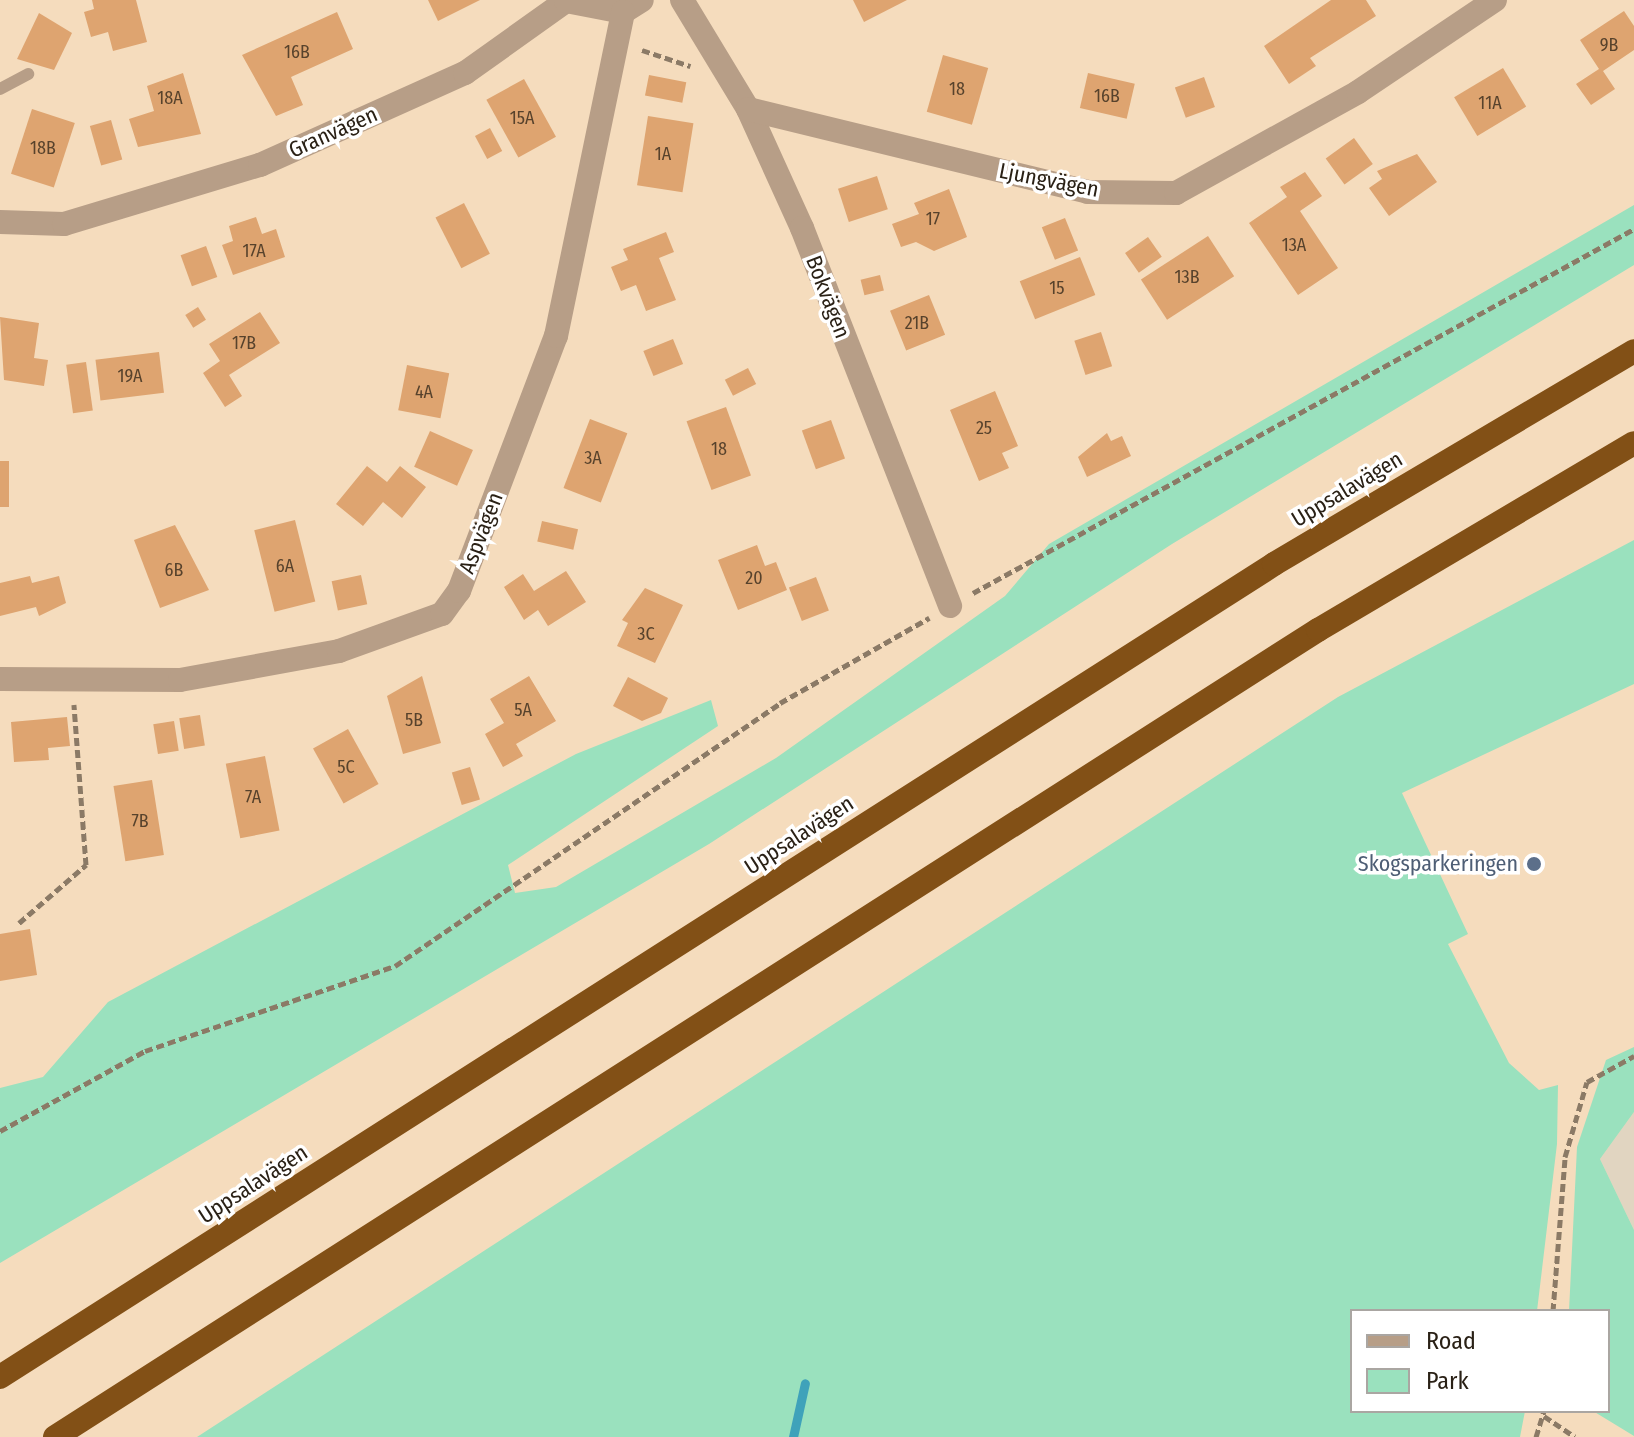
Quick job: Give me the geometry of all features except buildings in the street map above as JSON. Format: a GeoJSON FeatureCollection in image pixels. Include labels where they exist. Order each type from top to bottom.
{"type":"FeatureCollection","features":[{"type":"Feature","properties":{"kind":"highway","name":"Uppsalavägen"},"geometry":{"type":"LineString","coordinates":[[0,1377],[1274,564],[1634,351]]}},
{"type":"Feature","properties":{"kind":"highway"},"geometry":{"type":"LineString","coordinates":[[55,1437],[1305,638],[1634,443]]}},
{"type":"Feature","properties":{"kind":"street","name":"Bokvägen"},"geometry":{"type":"LineString","coordinates":[[682,0],[725,77],[748,109],[950,606]]}},
{"type":"Feature","properties":{"kind":"street","name":"Ljungvägen"},"geometry":{"type":"LineString","coordinates":[[748,109],[1088,192],[1176,193],[1358,92],[1495,0]]}},
{"type":"Feature","properties":{"kind":"street","name":"Granvägen"},"geometry":{"type":"LineString","coordinates":[[0,222],[64,224],[260,165],[465,73],[566,1],[632,6]]}},
{"type":"Feature","properties":{"kind":"street","name":"Aspvägen"},"geometry":{"type":"LineString","coordinates":[[0,679],[180,680],[339,651],[442,614],[459,591],[556,336],[617,42],[632,6]]}},
{"type":"Feature","properties":{"kind":"lane"},"geometry":{"type":"LineString","coordinates":[[0,89],[28,74]]}},
{"type":"Feature","properties":{"kind":"path"},"geometry":{"type":"LineString","coordinates":[[617,42],[725,77]]}},
{"type":"Feature","properties":{"kind":"path"},"geometry":{"type":"LineString","coordinates":[[0,1131],[145,1051],[395,966],[780,703],[1634,229]]}},
{"type":"Feature","properties":{"kind":"path"},"geometry":{"type":"LineString","coordinates":[[19,923],[86,865],[72,679]]}},
{"type":"Feature","properties":{"kind":"path"},"geometry":{"type":"LineString","coordinates":[[1553,1309],[1565,1157],[1587,1082],[1634,1056]]}},
{"type":"Feature","properties":{"kind":"path"},"geometry":{"type":"LineString","coordinates":[[1536,1437],[1544,1414],[1575,1437]]}},
{"type":"Feature","properties":{"kind":"shaded area"},"geometry":{"type":"Polygon","coordinates":[[[1634,1112],[1634,1230],[1600,1159],[1634,1112]]]}},
{"type":"Feature","properties":{"kind":"green space"},"geometry":{"type":"Polygon","coordinates":[[[1634,205],[1634,265],[1172,544],[709,844],[0,1263],[0,1088],[43,1077],[108,1002],[576,754],[711,700],[718,726],[508,865],[515,893],[556,887],[776,758],[1005,596],[1049,544],[1634,205]]]}},
{"type":"Feature","properties":{"kind":"green space"},"geometry":{"type":"Polygon","coordinates":[[[1634,540],[1634,684],[1402,793],[1468,934],[1448,944],[1509,1063],[1539,1090],[1558,1085],[1557,1144],[1537,1309],[1350,1309],[1350,1413],[1525,1413],[1520,1437],[197,1437],[1338,697],[1634,540]]]}},
{"type":"Feature","properties":{"kind":"green space"},"geometry":{"type":"Polygon","coordinates":[[[1634,1047],[1634,1112],[1600,1159],[1634,1230],[1634,1436],[1596,1413],[1610,1413],[1610,1309],[1569,1309],[1577,1147],[1606,1060],[1634,1047]]]}},
{"type":"Feature","properties":{"kind":"waterway"},"geometry":{"type":"LineString","coordinates":[[793,1437],[805,1383]]}},
{"type":"Feature","properties":{"kind":"place","name":"Skogsparkeringen"},"geometry":{"type":"Point","coordinates":[1534,864]}}]}
